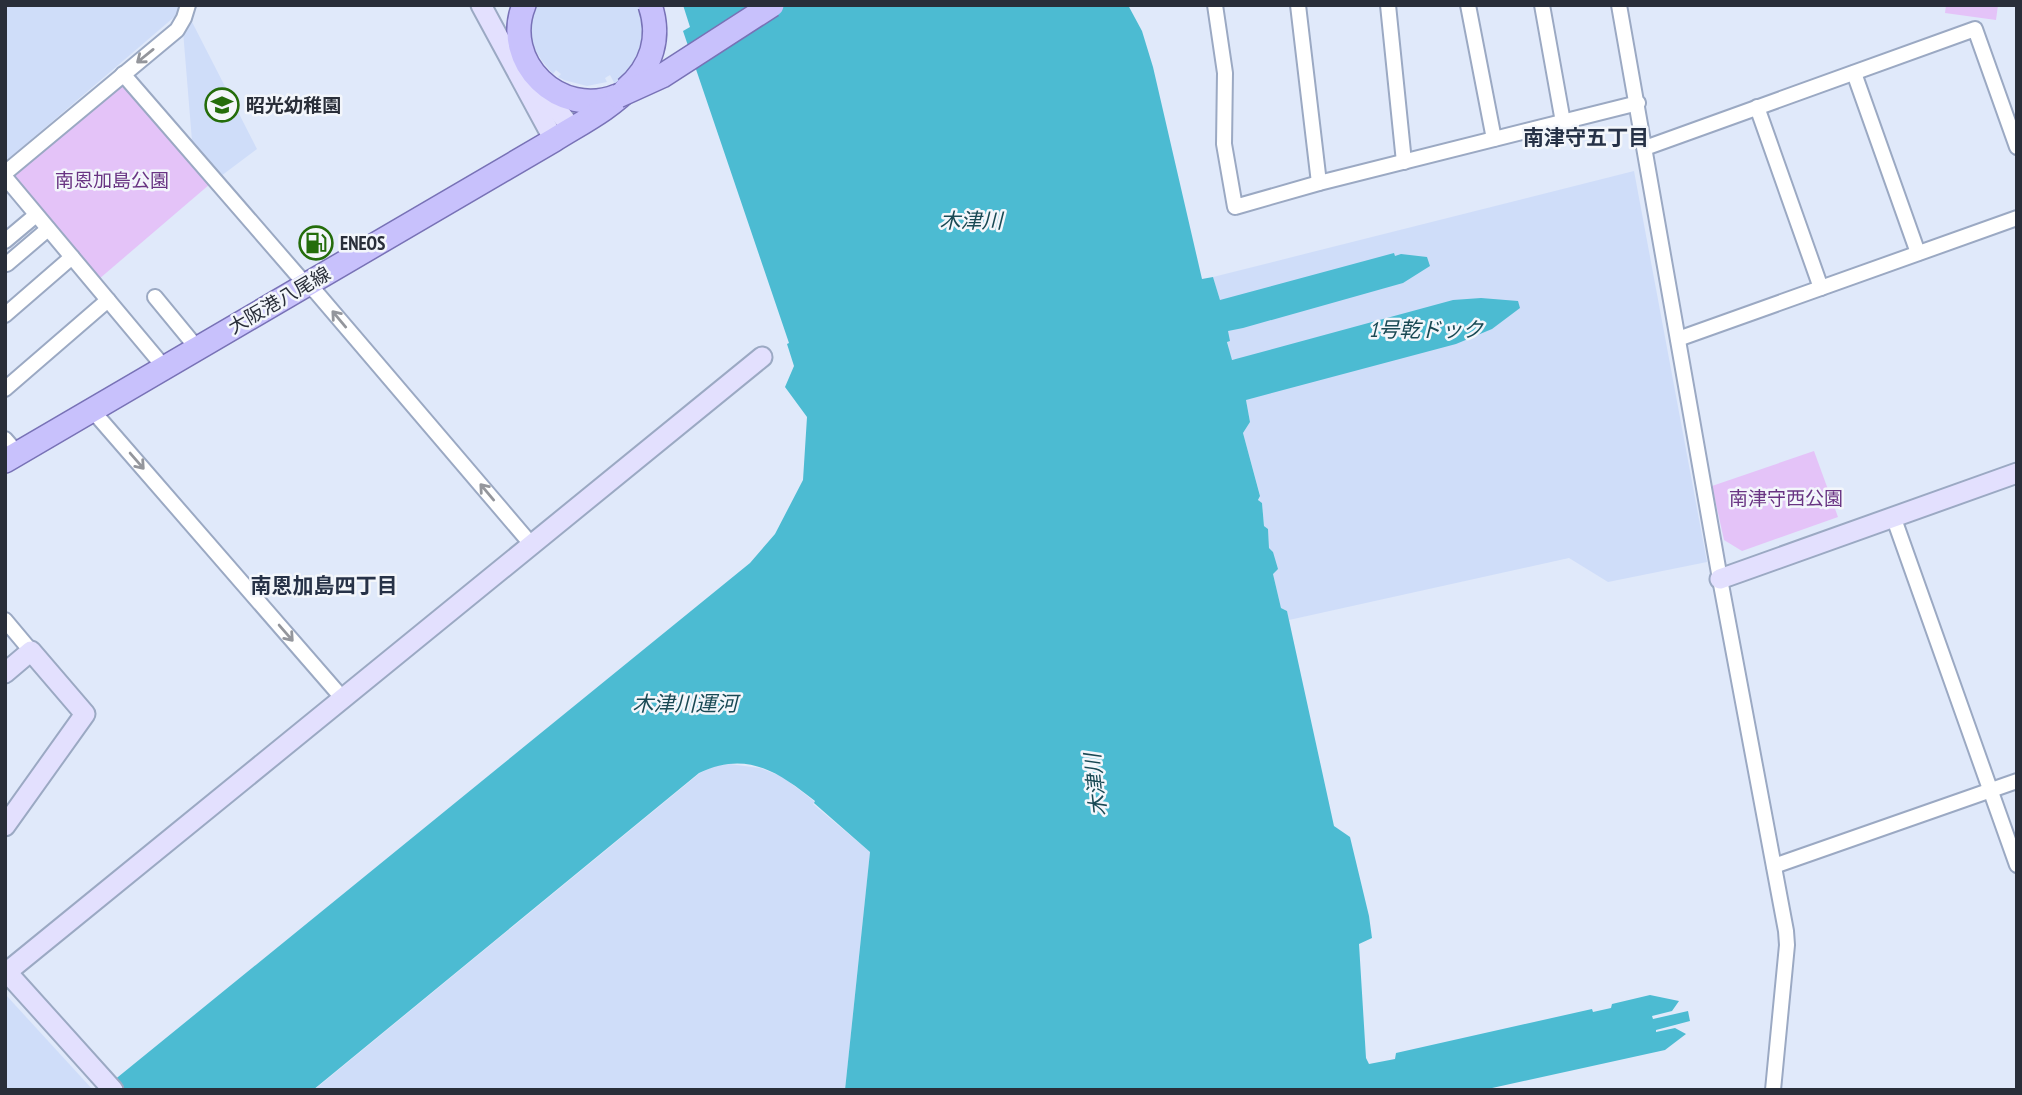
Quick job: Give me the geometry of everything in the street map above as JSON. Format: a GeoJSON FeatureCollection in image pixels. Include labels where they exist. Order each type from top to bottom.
{"type":"FeatureCollection","features":[{"type":"Feature","properties":{"kind":"main road","name":"大阪港八尾線"},"geometry":{"type":"LineString","coordinates":[[524,5],[520,20],[520,38],[524,57],[531,70],[541,82],[555,91],[587,100],[618,95],[635,81],[646,67],[655,33],[650,5]]}},
{"type":"Feature","properties":{"kind":"main road","name":"大阪港八尾線"},"geometry":{"type":"LineString","coordinates":[[524,5],[519,38],[524,58],[534,76],[559,94],[579,100],[609,99],[662,76],[772,5]]}},
{"type":"Feature","properties":{"kind":"main road","name":"大阪港八尾線"},"geometry":{"type":"LineString","coordinates":[[9,451],[92,410],[619,99],[635,81],[650,54],[654,33],[650,5]]}},
{"type":"Feature","properties":{"kind":"street"},"geometry":{"type":"LineString","coordinates":[[164,367],[5,175],[177,30],[188,5]]}},
{"type":"Feature","properties":{"kind":"street"},"geometry":{"type":"LineString","coordinates":[[1215,5],[1225,73],[1224,144],[1235,207],[1638,103]]}},
{"type":"Feature","properties":{"kind":"street"},"geometry":{"type":"LineString","coordinates":[[1298,5],[1320,183]]}},
{"type":"Feature","properties":{"kind":"street"},"geometry":{"type":"LineString","coordinates":[[1388,5],[1404,162]]}},
{"type":"Feature","properties":{"kind":"street"},"geometry":{"type":"LineString","coordinates":[[1468,5],[1494,139]]}},
{"type":"Feature","properties":{"kind":"street"},"geometry":{"type":"LineString","coordinates":[[1542,5],[1563,122]]}},
{"type":"Feature","properties":{"kind":"street"},"geometry":{"type":"LineString","coordinates":[[1619,5],[1787,945],[1773,1090]]}},
{"type":"Feature","properties":{"kind":"street"},"geometry":{"type":"LineString","coordinates":[[485,12],[563,134]]}},
{"type":"Feature","properties":{"kind":"street"},"geometry":{"type":"LineString","coordinates":[[1645,148],[1975,29],[2017,147]]}},
{"type":"Feature","properties":{"kind":"street"},"geometry":{"type":"LineString","coordinates":[[1854,73],[1918,253]]}},
{"type":"Feature","properties":{"kind":"street"},"geometry":{"type":"LineString","coordinates":[[123,74],[306,285],[325,303],[531,544]]}},
{"type":"Feature","properties":{"kind":"street"},"geometry":{"type":"LineString","coordinates":[[1757,107],[1821,288]]}},
{"type":"Feature","properties":{"kind":"street"},"geometry":{"type":"LineString","coordinates":[[5,241],[36,215]]}},
{"type":"Feature","properties":{"kind":"street"},"geometry":{"type":"LineString","coordinates":[[1678,339],[2017,218]]}},
{"type":"Feature","properties":{"kind":"street"},"geometry":{"type":"LineString","coordinates":[[7,264],[48,229]]}},
{"type":"Feature","properties":{"kind":"street"},"geometry":{"type":"LineString","coordinates":[[5,314],[72,257]]}},
{"type":"Feature","properties":{"kind":"street"},"geometry":{"type":"LineString","coordinates":[[155,297],[197,348]]}},
{"type":"Feature","properties":{"kind":"street"},"geometry":{"type":"LineString","coordinates":[[5,389],[108,300]]}},
{"type":"Feature","properties":{"kind":"street"},"geometry":{"type":"LineString","coordinates":[[110,1086],[6,971],[344,700],[762,357]]}},
{"type":"Feature","properties":{"kind":"street"},"geometry":{"type":"LineString","coordinates":[[92,410],[344,700]]}},
{"type":"Feature","properties":{"kind":"street"},"geometry":{"type":"LineString","coordinates":[[1720,579],[2017,473]]}},
{"type":"Feature","properties":{"kind":"street"},"geometry":{"type":"LineString","coordinates":[[1893,516],[2017,865]]}},
{"type":"Feature","properties":{"kind":"street"},"geometry":{"type":"LineString","coordinates":[[5,620],[85,714],[5,826]]}},
{"type":"Feature","properties":{"kind":"street"},"geometry":{"type":"LineString","coordinates":[[5,673],[31,651]]}},
{"type":"Feature","properties":{"kind":"street"},"geometry":{"type":"LineString","coordinates":[[1774,866],[2017,781]]}},
{"type":"Feature","properties":{"kind":"shaded area"},"geometry":{"type":"Polygon","coordinates":[[[5,5],[179,5],[180,12],[5,162],[5,5]]]}},
{"type":"Feature","properties":{"kind":"shaded area"},"geometry":{"type":"Polygon","coordinates":[[[508,5],[660,5],[625,103],[610,75],[605,78],[607,82],[587,86],[558,77],[561,74],[556,70],[553,74],[542,61],[508,5]]]}},
{"type":"Feature","properties":{"kind":"shaded area"},"geometry":{"type":"Polygon","coordinates":[[[191,20],[257,149],[221,176],[192,141],[183,31],[191,20]]]}},
{"type":"Feature","properties":{"kind":"shaded area"},"geometry":{"type":"Polygon","coordinates":[[[1634,171],[1707,562],[1608,582],[1569,558],[1289,620],[1287,611],[1281,608],[1273,574],[1273,552],[1269,548],[1268,529],[1264,526],[1262,503],[1259,501],[1260,495],[1243,433],[1250,422],[1246,400],[1236,359],[1231,360],[1213,277],[1634,171]]]}},
{"type":"Feature","properties":{"kind":"shaded area"},"geometry":{"type":"Polygon","coordinates":[[[717,765],[760,768],[783,777],[870,852],[845,1090],[314,1090],[700,773],[717,765]]]}},
{"type":"Feature","properties":{"kind":"shaded area"},"geometry":{"type":"Polygon","coordinates":[[[5,994],[93,1090],[5,1090],[5,994]]]}},
{"type":"Feature","properties":{"kind":"green space"},"geometry":{"type":"Polygon","coordinates":[[[1946,5],[1998,5],[1996,20],[1945,13],[1946,5]]]}},
{"type":"Feature","properties":{"kind":"green space","name":"南恩加島公園"},"geometry":{"type":"Polygon","coordinates":[[[123,82],[210,184],[99,279],[15,179],[15,173],[123,82]]]}},
{"type":"Feature","properties":{"kind":"green space","name":"南津守西公園"},"geometry":{"type":"Polygon","coordinates":[[[1814,451],[1838,517],[1742,551],[1724,540],[1712,486],[1814,451]]]}},
{"type":"Feature","properties":{"kind":"water"},"geometry":{"type":"Polygon","coordinates":[[[683,5],[1128,5],[1142,31],[1153,67],[1202,279],[1213,277],[1220,300],[1394,253],[1395,256],[1401,254],[1427,257],[1430,266],[1403,283],[1228,331],[1230,341],[1227,342],[1232,360],[1453,300],[1481,298],[1518,301],[1520,308],[1492,329],[1456,344],[1246,400],[1250,422],[1243,433],[1260,496],[1258,500],[1262,503],[1264,526],[1268,529],[1269,548],[1273,552],[1278,569],[1273,574],[1281,608],[1287,611],[1334,826],[1350,837],[1369,916],[1372,938],[1359,944],[1366,1058],[1369,1064],[1395,1059],[1396,1053],[1592,1009],[1593,1012],[1611,1008],[1612,1004],[1650,995],[1679,1001],[1672,1011],[1652,1016],[1653,1019],[1688,1011],[1690,1021],[1656,1032],[1675,1028],[1686,1034],[1665,1050],[1483,1090],[845,1090],[870,852],[814,803],[815,801],[788,781],[761,768],[732,764],[716,766],[699,773],[313,1090],[102,1090],[750,563],[775,534],[803,480],[807,417],[785,387],[794,366],[787,344],[789,343],[683,31],[690,27],[683,5]]]}},
{"type":"Feature","properties":{"kind":"place","name":"昭光幼稚園"},"geometry":{"type":"Point","coordinates":[222,105]}},
{"type":"Feature","properties":{"kind":"place","name":"ENEOS"},"geometry":{"type":"Point","coordinates":[316,243]}},
{"type":"Feature","properties":{"kind":"district","name":"南津守五丁目"},"geometry":{"type":"Point","coordinates":[1586,138]}},
{"type":"Feature","properties":{"kind":"district","name":"南恩加島四丁目"},"geometry":{"type":"Point","coordinates":[324,586]}},
{"type":"Feature","properties":{"kind":"water label","name":"木津川"},"geometry":{"type":"Point","coordinates":[971,221]}},
{"type":"Feature","properties":{"kind":"water label","name":"1号乾ドック"},"geometry":{"type":"Point","coordinates":[1426,330]}},
{"type":"Feature","properties":{"kind":"water label","name":"木津川運河"},"geometry":{"type":"Point","coordinates":[685,704]}},
{"type":"Feature","properties":{"kind":"water label","name":"木津川"},"geometry":{"type":"Point","coordinates":[1096,785]}}]}
